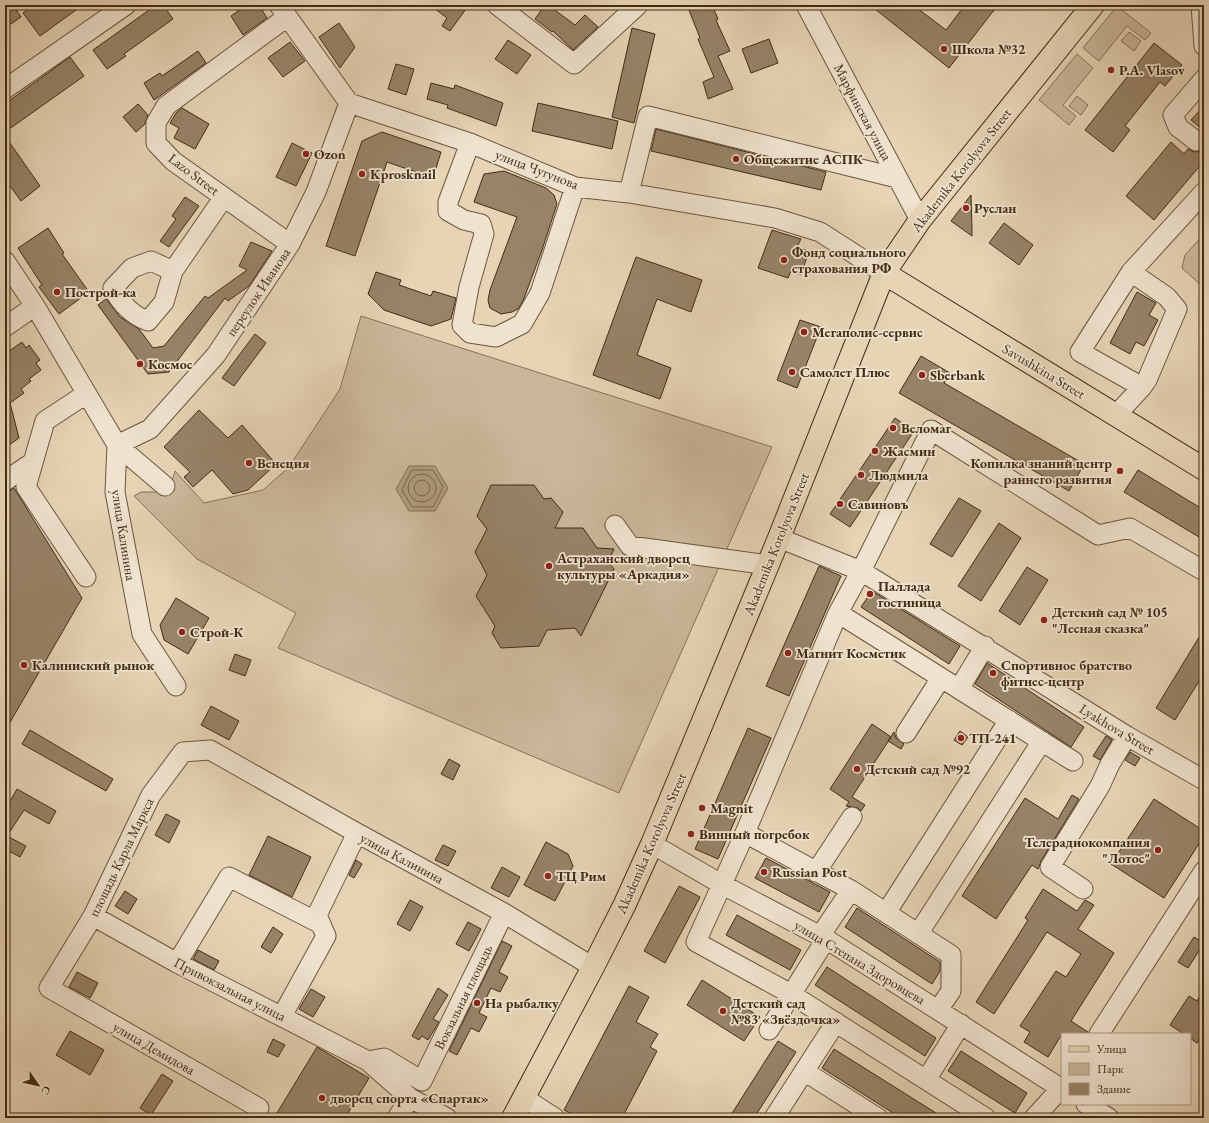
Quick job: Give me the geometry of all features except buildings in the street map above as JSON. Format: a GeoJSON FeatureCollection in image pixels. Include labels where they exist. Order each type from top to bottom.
{"type":"FeatureCollection","features":[{"type":"Feature","properties":{"kind":"main road","name":"Akademika Korolyova Street"},"geometry":{"type":"LineString","coordinates":[[513,1118],[624,906],[652,844],[779,538],[884,273],[920,220],[1093,5]]}},
{"type":"Feature","properties":{"kind":"main road","name":"Savushkina Street"},"geometry":{"type":"LineString","coordinates":[[884,273],[1204,468]]}},
{"type":"Feature","properties":{"kind":"street"},"geometry":{"type":"LineString","coordinates":[[5,89],[126,5]]}},
{"type":"Feature","properties":{"kind":"street"},"geometry":{"type":"LineString","coordinates":[[497,5],[574,64],[638,5]]}},
{"type":"Feature","properties":{"kind":"street","name":"Марфинская улица"},"geometry":{"type":"LineString","coordinates":[[806,5],[920,220]]}},
{"type":"Feature","properties":{"kind":"street"},"geometry":{"type":"LineString","coordinates":[[1201,5],[1204,46]]}},
{"type":"Feature","properties":{"kind":"street"},"geometry":{"type":"LineString","coordinates":[[283,11],[349,103]]}},
{"type":"Feature","properties":{"kind":"street","name":"Lazo Street"},"geometry":{"type":"LineString","coordinates":[[283,11],[166,106],[156,123],[156,143],[173,161],[290,244]]}},
{"type":"Feature","properties":{"kind":"street"},"geometry":{"type":"LineString","coordinates":[[1200,144],[1178,127],[1173,115],[1204,79]]}},
{"type":"Feature","properties":{"kind":"street","name":"улица Чугунова"},"geometry":{"type":"LineString","coordinates":[[349,103],[470,143],[575,186],[629,193],[775,218],[820,232],[884,273]]}},
{"type":"Feature","properties":{"kind":"street","name":"переулок Иванова"},"geometry":{"type":"LineString","coordinates":[[117,445],[150,429],[216,355],[290,244],[316,192],[349,103]]}},
{"type":"Feature","properties":{"kind":"street"},"geometry":{"type":"LineString","coordinates":[[629,193],[648,116],[897,178]]}},
{"type":"Feature","properties":{"kind":"street"},"geometry":{"type":"LineString","coordinates":[[470,143],[448,202],[448,211],[464,220],[482,224],[484,234],[469,287],[462,325],[470,333],[496,337],[522,324],[540,293],[575,186]]}},
{"type":"Feature","properties":{"kind":"street"},"geometry":{"type":"LineString","coordinates":[[1142,387],[1080,352],[1131,272],[1204,192]]}},
{"type":"Feature","properties":{"kind":"street"},"geometry":{"type":"LineString","coordinates":[[173,271],[224,197]]}},
{"type":"Feature","properties":{"kind":"street"},"geometry":{"type":"LineString","coordinates":[[5,261],[35,306],[117,445],[165,486]]}},
{"type":"Feature","properties":{"kind":"street"},"geometry":{"type":"LineString","coordinates":[[1116,415],[1142,387],[1177,309],[1167,297],[1131,272]]}},
{"type":"Feature","properties":{"kind":"street"},"geometry":{"type":"LineString","coordinates":[[5,327],[35,306]]}},
{"type":"Feature","properties":{"kind":"street"},"geometry":{"type":"LineString","coordinates":[[86,394],[45,421],[26,487],[86,577]]}},
{"type":"Feature","properties":{"kind":"street"},"geometry":{"type":"LineString","coordinates":[[974,1114],[926,1080],[791,994],[696,942],[723,885],[838,613],[861,571],[931,430],[1098,535],[1130,528],[1204,571]]}},
{"type":"Feature","properties":{"kind":"street","name":"улица Калинина"},"geometry":{"type":"LineString","coordinates":[[117,445],[115,492],[142,634],[176,686]]}},
{"type":"Feature","properties":{"kind":"street"},"geometry":{"type":"LineString","coordinates":[[5,481],[33,462]]}},
{"type":"Feature","properties":{"kind":"street"},"geometry":{"type":"LineString","coordinates":[[615,524],[630,546],[768,565]]}},
{"type":"Feature","properties":{"kind":"street","name":"Lyakhova Street"},"geometry":{"type":"LineString","coordinates":[[779,538],[861,571],[985,646],[1127,736],[1204,780]]}},
{"type":"Feature","properties":{"kind":"street"},"geometry":{"type":"LineString","coordinates":[[838,613],[1073,761]]}},
{"type":"Feature","properties":{"kind":"street"},"geometry":{"type":"LineString","coordinates":[[958,689],[985,646]]}},
{"type":"Feature","properties":{"kind":"street"},"geometry":{"type":"LineString","coordinates":[[906,732],[941,678]]}},
{"type":"Feature","properties":{"kind":"street"},"geometry":{"type":"LineString","coordinates":[[886,913],[1009,720]]}},
{"type":"Feature","properties":{"kind":"street"},"geometry":{"type":"LineString","coordinates":[[1083,888],[1050,866],[1100,786],[1110,764],[1127,736]]}},
{"type":"Feature","properties":{"kind":"street"},"geometry":{"type":"LineString","coordinates":[[918,934],[1042,741]]}},
{"type":"Feature","properties":{"kind":"street","name":"улица Калинина"},"geometry":{"type":"LineString","coordinates":[[210,750],[357,833],[504,913],[593,967]]}},
{"type":"Feature","properties":{"kind":"street","name":"площадь Карла Маркса"},"geometry":{"type":"LineString","coordinates":[[49,988],[93,916],[152,795],[183,752],[210,750]]}},
{"type":"Feature","properties":{"kind":"street"},"geometry":{"type":"LineString","coordinates":[[816,872],[852,817]]}},
{"type":"Feature","properties":{"kind":"street"},"geometry":{"type":"LineString","coordinates":[[282,1016],[326,936],[317,915],[357,833]]}},
{"type":"Feature","properties":{"kind":"street"},"geometry":{"type":"LineString","coordinates":[[745,833],[851,890],[951,956],[951,991],[938,1010]]}},
{"type":"Feature","properties":{"kind":"street","name":"улица Степана Здоровцева"},"geometry":{"type":"LineString","coordinates":[[652,844],[723,885],[823,938],[1061,1087]]}},
{"type":"Feature","properties":{"kind":"street"},"geometry":{"type":"LineString","coordinates":[[1100,1033],[1204,871]]}},
{"type":"Feature","properties":{"kind":"street"},"geometry":{"type":"LineString","coordinates":[[177,963],[229,877],[321,924]]}},
{"type":"Feature","properties":{"kind":"street"},"geometry":{"type":"LineString","coordinates":[[768,1030],[791,994],[851,890]]}},
{"type":"Feature","properties":{"kind":"street","name":"Вокзальная площадь"},"geometry":{"type":"LineString","coordinates":[[368,1061],[384,1058],[422,1081],[504,913]]}},
{"type":"Feature","properties":{"kind":"street","name":"Привокзальная улица"},"geometry":{"type":"LineString","coordinates":[[93,916],[177,963],[368,1061],[410,1098],[447,1118]]}},
{"type":"Feature","properties":{"kind":"street","name":"улица Демидова"},"geometry":{"type":"LineString","coordinates":[[49,988],[259,1108]]}},
{"type":"Feature","properties":{"kind":"street"},"geometry":{"type":"LineString","coordinates":[[774,1118],[836,1022]]}},
{"type":"Feature","properties":{"kind":"street"},"geometry":{"type":"LineString","coordinates":[[926,1080],[962,1024]]}},
{"type":"Feature","properties":{"kind":"street"},"geometry":{"type":"LineString","coordinates":[[804,1071],[878,1118]]}},
{"type":"Feature","properties":{"kind":"street"},"geometry":{"type":"LineString","coordinates":[[1034,1118],[1061,1089]]}},
{"type":"Feature","properties":{"kind":"street"},"geometry":{"type":"LineString","coordinates":[[398,1118],[410,1098]]}},
{"type":"Feature","properties":{"kind":"street"},"geometry":{"type":"LineString","coordinates":[[524,1098],[555,1118]]}},
{"type":"Feature","properties":{"kind":"street"},"geometry":{"type":"LineString","coordinates":[[1088,1105],[1109,1118]]}},
{"type":"Feature","properties":{"kind":"green space"},"geometry":{"type":"Polygon","coordinates":[[[1117,6],[1151,33],[1145,40],[1127,26],[1099,61],[1083,48],[1117,6]]]}},
{"type":"Feature","properties":{"kind":"green space"},"geometry":{"type":"Polygon","coordinates":[[[1129,32],[1141,41],[1134,51],[1121,41],[1129,32]]]}},
{"type":"Feature","properties":{"kind":"green space"},"geometry":{"type":"Polygon","coordinates":[[[1077,54],[1093,68],[1063,105],[1076,116],[1069,125],[1039,100],[1077,54]]]}},
{"type":"Feature","properties":{"kind":"green space"},"geometry":{"type":"Polygon","coordinates":[[[1077,96],[1088,105],[1081,115],[1069,106],[1077,96]]]}},
{"type":"Feature","properties":{"kind":"green space"},"geometry":{"type":"Polygon","coordinates":[[[1204,234],[1204,288],[1182,268],[1185,255],[1204,234]]]}},
{"type":"Feature","properties":{"kind":"green space"},"geometry":{"type":"Polygon","coordinates":[[[361,316],[772,447],[619,793],[278,648],[296,613],[197,559],[134,496],[141,492],[157,492],[172,482],[175,471],[204,503],[263,490],[289,467],[340,389],[361,316]]]}},
{"type":"Feature","properties":{"kind":"water"},"geometry":{"type":"Polygon","coordinates":[[[409,466],[435,466],[448,488],[435,511],[409,511],[396,489],[409,466]]]}},
{"type":"Feature","properties":{"kind":"place","name":"Школа №32"},"geometry":{"type":"Point","coordinates":[944,49]}},
{"type":"Feature","properties":{"kind":"place","name":"P.A. Vlasov"},"geometry":{"type":"Point","coordinates":[1111,70]}},
{"type":"Feature","properties":{"kind":"place","name":"Ozon"},"geometry":{"type":"Point","coordinates":[306,154]}},
{"type":"Feature","properties":{"kind":"place","name":"Общежитие АСПК"},"geometry":{"type":"Point","coordinates":[736,159]}},
{"type":"Feature","properties":{"kind":"place","name":"Kprosknail"},"geometry":{"type":"Point","coordinates":[362,174]}},
{"type":"Feature","properties":{"kind":"place","name":"Руслан"},"geometry":{"type":"Point","coordinates":[966,208]}},
{"type":"Feature","properties":{"kind":"place","name":"Фонд социального страхования РФ"},"geometry":{"type":"Point","coordinates":[784,260]}},
{"type":"Feature","properties":{"kind":"place","name":"Построй-ка"},"geometry":{"type":"Point","coordinates":[57,292]}},
{"type":"Feature","properties":{"kind":"place","name":"Мегаполис-сервис"},"geometry":{"type":"Point","coordinates":[804,332]}},
{"type":"Feature","properties":{"kind":"place","name":"Космос"},"geometry":{"type":"Point","coordinates":[140,364]}},
{"type":"Feature","properties":{"kind":"place","name":"Самолет Плюс"},"geometry":{"type":"Point","coordinates":[792,372]}},
{"type":"Feature","properties":{"kind":"place","name":"Sberbank"},"geometry":{"type":"Point","coordinates":[922,375]}},
{"type":"Feature","properties":{"kind":"place","name":"Веломаг"},"geometry":{"type":"Point","coordinates":[893,428]}},
{"type":"Feature","properties":{"kind":"place","name":"Жасмин"},"geometry":{"type":"Point","coordinates":[875,451]}},
{"type":"Feature","properties":{"kind":"place","name":"Венеция"},"geometry":{"type":"Point","coordinates":[249,463]}},
{"type":"Feature","properties":{"kind":"place","name":"Копилка знаний центр раннего развития"},"geometry":{"type":"Point","coordinates":[1120,471]}},
{"type":"Feature","properties":{"kind":"place","name":"Людмила"},"geometry":{"type":"Point","coordinates":[861,475]}},
{"type":"Feature","properties":{"kind":"place","name":"Савиновъ"},"geometry":{"type":"Point","coordinates":[840,504]}},
{"type":"Feature","properties":{"kind":"place","name":"Астраханский дворец культуры «Аркадия»"},"geometry":{"type":"Point","coordinates":[549,566]}},
{"type":"Feature","properties":{"kind":"place","name":"Паллада гостиница"},"geometry":{"type":"Point","coordinates":[870,594]}},
{"type":"Feature","properties":{"kind":"place","name":"Детский сад № 105 \"Лесная сказка\""},"geometry":{"type":"Point","coordinates":[1044,620]}},
{"type":"Feature","properties":{"kind":"place","name":"Строй-К"},"geometry":{"type":"Point","coordinates":[182,632]}},
{"type":"Feature","properties":{"kind":"place","name":"Магнит Косметик"},"geometry":{"type":"Point","coordinates":[788,653]}},
{"type":"Feature","properties":{"kind":"place","name":"Калиниский рынок"},"geometry":{"type":"Point","coordinates":[24,665]}},
{"type":"Feature","properties":{"kind":"place","name":"Спортивное братство фитнес-центр"},"geometry":{"type":"Point","coordinates":[993,673]}},
{"type":"Feature","properties":{"kind":"place","name":"ТП-241"},"geometry":{"type":"Point","coordinates":[961,738]}},
{"type":"Feature","properties":{"kind":"place","name":"Детский сад №92"},"geometry":{"type":"Point","coordinates":[857,769]}},
{"type":"Feature","properties":{"kind":"place","name":"Magnit"},"geometry":{"type":"Point","coordinates":[702,808]}},
{"type":"Feature","properties":{"kind":"place","name":"Винный погребок"},"geometry":{"type":"Point","coordinates":[691,834]}},
{"type":"Feature","properties":{"kind":"place","name":"Телерадиокомпания \"Лотос\""},"geometry":{"type":"Point","coordinates":[1158,850]}},
{"type":"Feature","properties":{"kind":"place","name":"Russian Post"},"geometry":{"type":"Point","coordinates":[764,872]}},
{"type":"Feature","properties":{"kind":"place","name":"ТЦ Рим"},"geometry":{"type":"Point","coordinates":[548,876]}},
{"type":"Feature","properties":{"kind":"place","name":"На рыбалку"},"geometry":{"type":"Point","coordinates":[477,1003]}},
{"type":"Feature","properties":{"kind":"place","name":"Детский сад №83 «Звёздочка»"},"geometry":{"type":"Point","coordinates":[723,1011]}},
{"type":"Feature","properties":{"kind":"place","name":"дворец спорта «Спартак»"},"geometry":{"type":"Point","coordinates":[322,1098]}}]}
